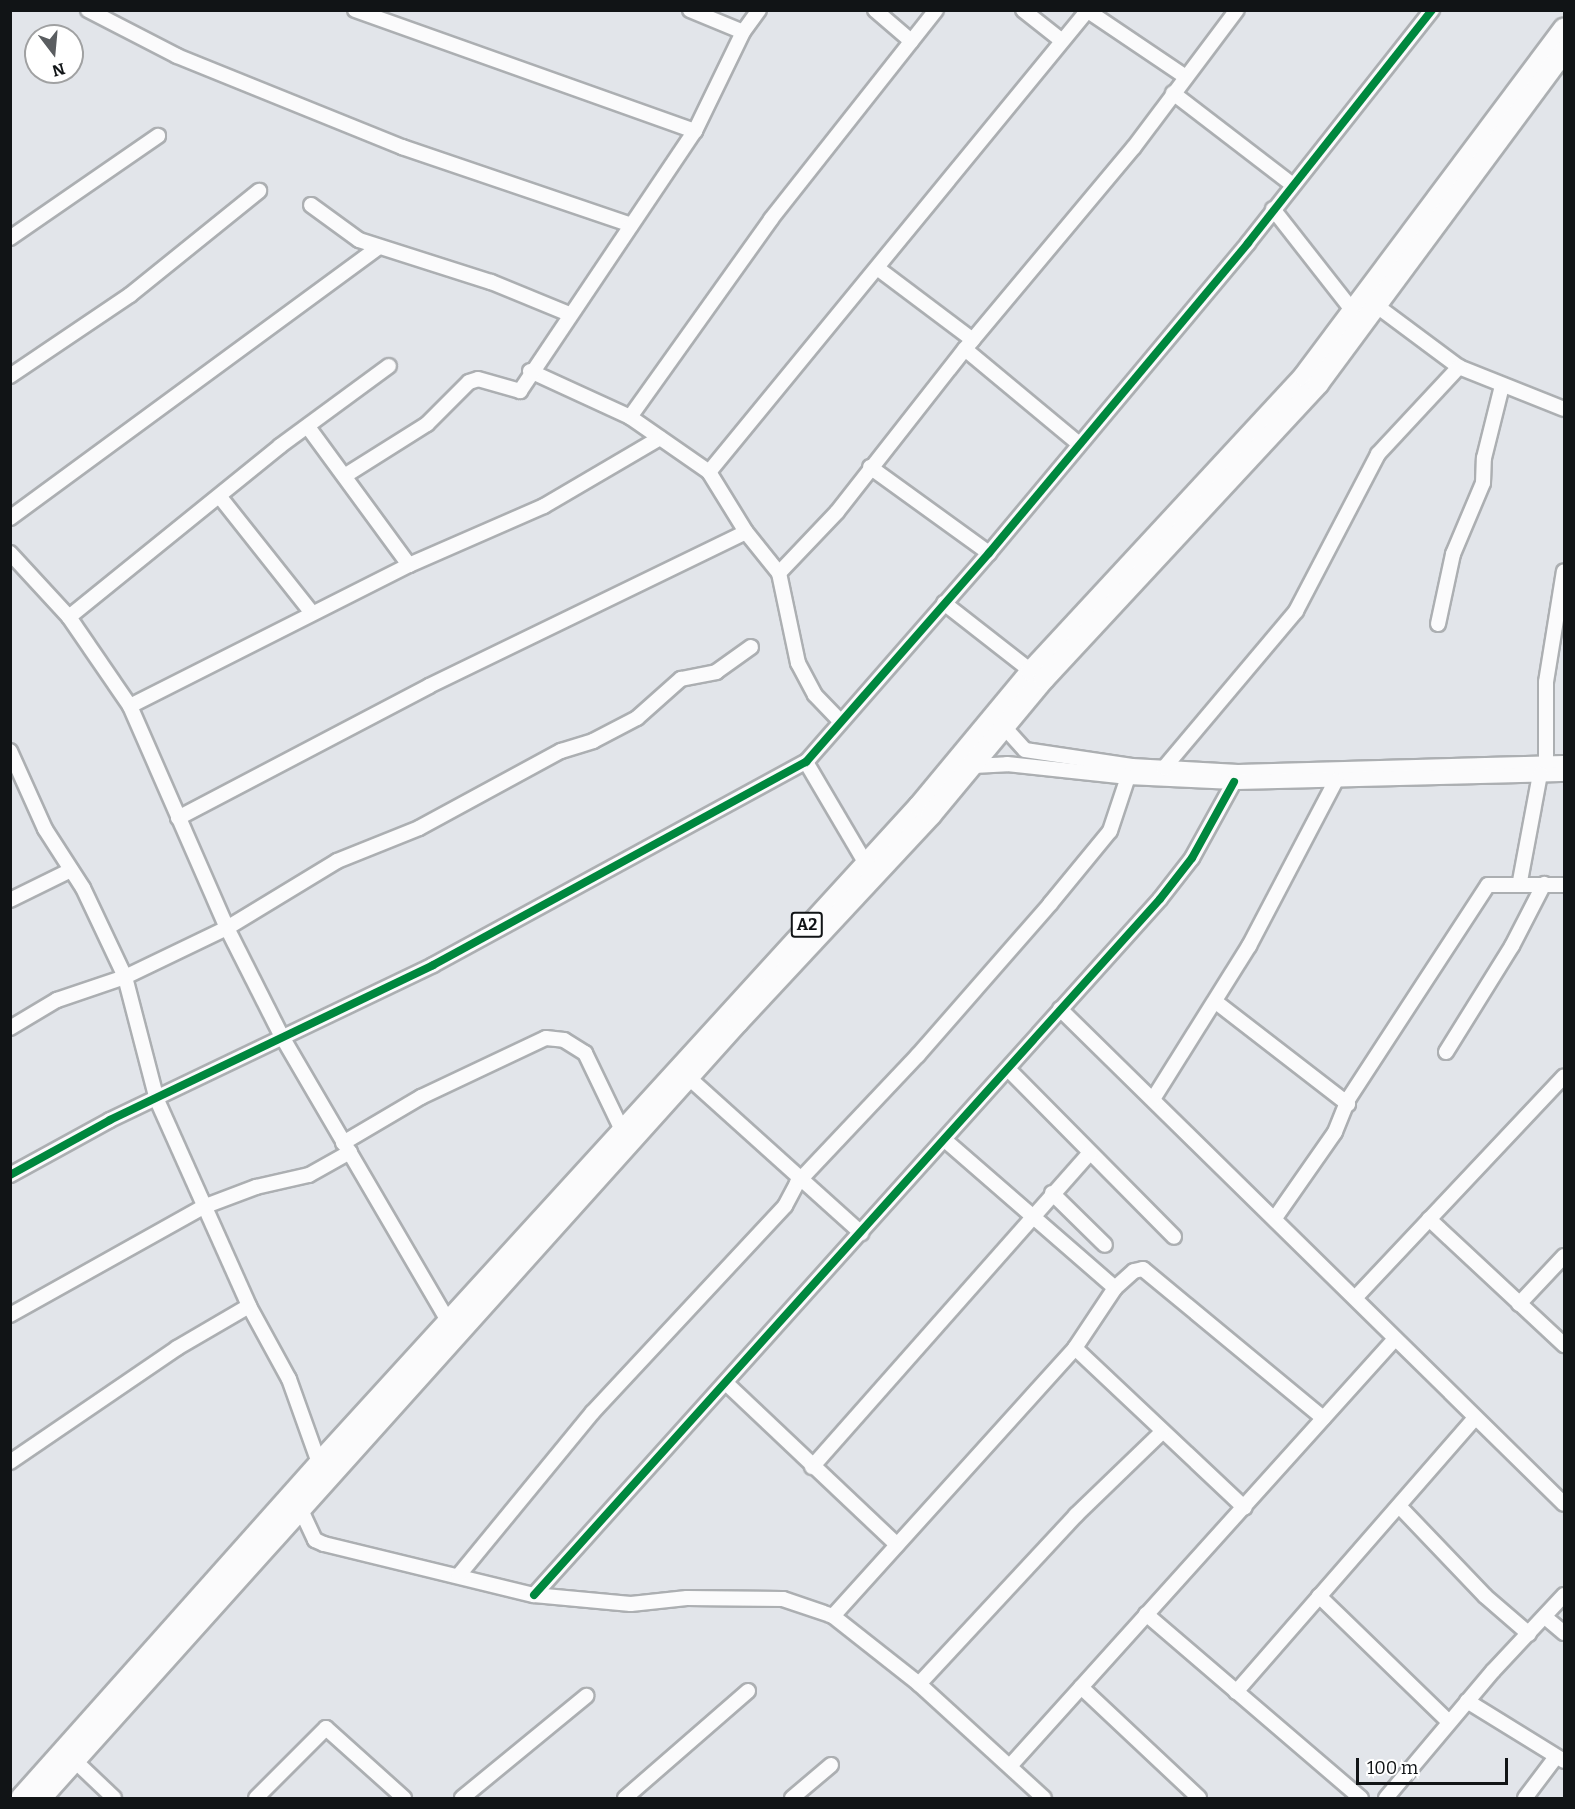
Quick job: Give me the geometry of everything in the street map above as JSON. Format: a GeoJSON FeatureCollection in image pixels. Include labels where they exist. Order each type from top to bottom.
{"type":"FeatureCollection","features":[{"type":"Feature","properties":{"kind":"highway","name":"A2"},"geometry":{"type":"LineString","coordinates":[[1364,304],[1564,28]]}},
{"type":"Feature","properties":{"kind":"highway","name":"A2"},"geometry":{"type":"LineString","coordinates":[[41,1798],[689,1078],[974,766],[1006,729],[1109,597],[1304,376],[1364,304],[1564,54]]}},
{"type":"Feature","properties":{"kind":"highway","name":"A2"},"geometry":{"type":"LineString","coordinates":[[21,1798],[319,1462],[965,754],[1031,671],[1109,597]]}},
{"type":"Feature","properties":{"kind":"street"},"geometry":{"type":"LineString","coordinates":[[88,10],[177,57],[402,147],[631,225]]}},
{"type":"Feature","properties":{"kind":"street"},"geometry":{"type":"LineString","coordinates":[[355,10],[694,131]]}},
{"type":"Feature","properties":{"kind":"street"},"geometry":{"type":"LineString","coordinates":[[690,10],[743,32]]}},
{"type":"Feature","properties":{"kind":"street"},"geometry":{"type":"LineString","coordinates":[[346,475],[427,424],[469,382],[478,379],[514,392],[520,391],[530,371],[694,131],[743,32],[759,10]]}},
{"type":"Feature","properties":{"kind":"street"},"geometry":{"type":"LineString","coordinates":[[875,10],[911,41]]}},
{"type":"Feature","properties":{"kind":"street"},"geometry":{"type":"LineString","coordinates":[[630,417],[771,219],[936,10]]}},
{"type":"Feature","properties":{"kind":"street"},"geometry":{"type":"LineString","coordinates":[[1023,10],[1061,40]]}},
{"type":"Feature","properties":{"kind":"street"},"geometry":{"type":"LineString","coordinates":[[779,573],[837,512],[870,467],[969,344],[1134,147],[1237,10]]}},
{"type":"Feature","properties":{"kind":"street"},"geometry":{"type":"LineString","coordinates":[[10,1175],[280,1035],[433,965],[806,762],[989,553],[1293,185],[1432,10]]}},
{"type":"Feature","properties":{"kind":"street"},"geometry":{"type":"LineString","coordinates":[[709,472],[880,270],[1061,40],[1088,11],[1186,77]]}},
{"type":"Feature","properties":{"kind":"street"},"geometry":{"type":"LineString","coordinates":[[1173,93],[1293,185]]}},
{"type":"Feature","properties":{"kind":"street"},"geometry":{"type":"LineString","coordinates":[[10,238],[158,136]]}},
{"type":"Feature","properties":{"kind":"street"},"geometry":{"type":"LineString","coordinates":[[10,376],[130,295],[259,191]]}},
{"type":"Feature","properties":{"kind":"street"},"geometry":{"type":"LineString","coordinates":[[311,204],[359,240],[491,282],[569,314]]}},
{"type":"Feature","properties":{"kind":"street"},"geometry":{"type":"LineString","coordinates":[[1273,209],[1364,304],[1459,368],[1564,408]]}},
{"type":"Feature","properties":{"kind":"street"},"geometry":{"type":"LineString","coordinates":[[10,518],[379,247]]}},
{"type":"Feature","properties":{"kind":"street"},"geometry":{"type":"LineString","coordinates":[[880,270],[969,344],[1079,444]]}},
{"type":"Feature","properties":{"kind":"street"},"geometry":{"type":"LineString","coordinates":[[69,617],[389,366]]}},
{"type":"Feature","properties":{"kind":"street"},"geometry":{"type":"LineString","coordinates":[[1164,768],[1296,611],[1378,454],[1459,368]]}},
{"type":"Feature","properties":{"kind":"street"},"geometry":{"type":"LineString","coordinates":[[530,371],[630,417],[709,472],[746,532],[779,573],[798,663],[814,695],[841,722]]}},
{"type":"Feature","properties":{"kind":"street"},"geometry":{"type":"LineString","coordinates":[[1438,624],[1453,554],[1483,483],[1484,459],[1502,386]]}},
{"type":"Feature","properties":{"kind":"street"},"geometry":{"type":"LineString","coordinates":[[308,428],[346,475],[409,565]]}},
{"type":"Feature","properties":{"kind":"street"},"geometry":{"type":"LineString","coordinates":[[130,706],[311,612],[409,565],[544,506],[660,438]]}},
{"type":"Feature","properties":{"kind":"street"},"geometry":{"type":"LineString","coordinates":[[870,467],[989,553]]}},
{"type":"Feature","properties":{"kind":"street"},"geometry":{"type":"LineString","coordinates":[[220,497],[311,612]]}},
{"type":"Feature","properties":{"kind":"street"},"geometry":{"type":"LineString","coordinates":[[178,818],[429,686],[746,532]]}},
{"type":"Feature","properties":{"kind":"street"},"geometry":{"type":"LineString","coordinates":[[10,553],[69,617],[130,706],[227,928],[280,1035],[448,1321]]}},
{"type":"Feature","properties":{"kind":"street"},"geometry":{"type":"LineString","coordinates":[[1520,881],[1543,768],[1546,682],[1560,621],[1564,571]]}},
{"type":"Feature","properties":{"kind":"street"},"geometry":{"type":"LineString","coordinates":[[944,603],[1031,671]]}},
{"type":"Feature","properties":{"kind":"street"},"geometry":{"type":"LineString","coordinates":[[10,1028],[57,1000],[124,977],[227,928],[337,861],[419,828],[561,751],[637,717],[681,679],[716,672],[751,647]]}},
{"type":"Feature","properties":{"kind":"street"},"geometry":{"type":"LineString","coordinates":[[1006,729],[1025,750],[1164,768],[1238,772],[1543,768],[1564,774]]}},
{"type":"Feature","properties":{"kind":"street"},"geometry":{"type":"LineString","coordinates":[[10,751],[15,770],[45,829],[71,870],[124,977],[157,1100],[249,1306],[289,1379],[319,1462]]}},
{"type":"Feature","properties":{"kind":"street"},"geometry":{"type":"LineString","coordinates":[[806,762],[865,862]]}},
{"type":"Feature","properties":{"kind":"street"},"geometry":{"type":"LineString","coordinates":[[974,766],[1007,764],[1128,777],[1234,782],[1335,780],[1543,768],[1564,763]]}},
{"type":"Feature","properties":{"kind":"street"},"geometry":{"type":"LineString","coordinates":[[459,1575],[592,1413],[785,1206],[800,1180],[918,1055],[1103,841],[1128,777]]}},
{"type":"Feature","properties":{"kind":"street"},"geometry":{"type":"LineString","coordinates":[[1153,1099],[1215,1002],[1335,780]]}},
{"type":"Feature","properties":{"kind":"street"},"geometry":{"type":"LineString","coordinates":[[534,1595],[946,1141],[1192,858],[1234,782]]}},
{"type":"Feature","properties":{"kind":"street"},"geometry":{"type":"LineString","coordinates":[[10,900],[71,870]]}},
{"type":"Feature","properties":{"kind":"street"},"geometry":{"type":"LineString","coordinates":[[1275,1218],[1335,1132],[1348,1104],[1488,885],[1520,881],[1564,885]]}},
{"type":"Feature","properties":{"kind":"street"},"geometry":{"type":"LineString","coordinates":[[1446,1052],[1512,946],[1544,884]]}},
{"type":"Feature","properties":{"kind":"street"},"geometry":{"type":"LineString","coordinates":[[1215,1002],[1348,1104]]}},
{"type":"Feature","properties":{"kind":"street"},"geometry":{"type":"LineString","coordinates":[[1060,1009],[1356,1297],[1394,1340],[1564,1504]]}},
{"type":"Feature","properties":{"kind":"street"},"geometry":{"type":"LineString","coordinates":[[10,1315],[203,1207],[256,1187],[309,1175],[422,1097],[546,1038],[564,1040],[585,1053],[621,1130]]}},
{"type":"Feature","properties":{"kind":"street"},"geometry":{"type":"LineString","coordinates":[[1008,1069],[1173,1237]]}},
{"type":"Feature","properties":{"kind":"street"},"geometry":{"type":"LineString","coordinates":[[1356,1297],[1564,1076]]}},
{"type":"Feature","properties":{"kind":"street"},"geometry":{"type":"LineString","coordinates":[[689,1078],[861,1233]]}},
{"type":"Feature","properties":{"kind":"street"},"geometry":{"type":"LineString","coordinates":[[946,1141],[1030,1217],[1115,1288]]}},
{"type":"Feature","properties":{"kind":"street"},"geometry":{"type":"LineString","coordinates":[[812,1467],[1030,1217],[1090,1153]]}},
{"type":"Feature","properties":{"kind":"street"},"geometry":{"type":"LineString","coordinates":[[1052,1193],[1105,1245]]}},
{"type":"Feature","properties":{"kind":"street"},"geometry":{"type":"LineString","coordinates":[[1430,1219],[1564,1345]]}},
{"type":"Feature","properties":{"kind":"street"},"geometry":{"type":"LineString","coordinates":[[1519,1304],[1564,1256]]}},
{"type":"Feature","properties":{"kind":"street"},"geometry":{"type":"LineString","coordinates":[[833,1616],[1075,1348],[1115,1288],[1134,1271],[1143,1269],[1323,1418]]}},
{"type":"Feature","properties":{"kind":"street"},"geometry":{"type":"LineString","coordinates":[[10,1462],[177,1348],[249,1306]]}},
{"type":"Feature","properties":{"kind":"street"},"geometry":{"type":"LineString","coordinates":[[1010,1766],[1146,1614],[1245,1508],[1394,1340]]}},
{"type":"Feature","properties":{"kind":"street"},"geometry":{"type":"LineString","coordinates":[[1075,1348],[1161,1433],[1245,1508]]}},
{"type":"Feature","properties":{"kind":"street"},"geometry":{"type":"LineString","coordinates":[[727,1384],[812,1467],[897,1545]]}},
{"type":"Feature","properties":{"kind":"street"},"geometry":{"type":"LineString","coordinates":[[1236,1692],[1400,1507],[1475,1418]]}},
{"type":"Feature","properties":{"kind":"street"},"geometry":{"type":"LineString","coordinates":[[918,1684],[957,1648],[1076,1515],[1161,1433]]}},
{"type":"Feature","properties":{"kind":"street"},"geometry":{"type":"LineString","coordinates":[[1400,1507],[1529,1634]]}},
{"type":"Feature","properties":{"kind":"street"},"geometry":{"type":"LineString","coordinates":[[301,1510],[315,1540],[324,1544],[534,1595],[631,1604],[687,1598],[783,1599],[833,1616],[918,1684],[1044,1798]]}},
{"type":"Feature","properties":{"kind":"street"},"geometry":{"type":"LineString","coordinates":[[1386,1798],[1467,1701],[1564,1595]]}},
{"type":"Feature","properties":{"kind":"street"},"geometry":{"type":"LineString","coordinates":[[1319,1596],[1449,1722]]}},
{"type":"Feature","properties":{"kind":"street"},"geometry":{"type":"LineString","coordinates":[[1146,1614],[1361,1798]]}},
{"type":"Feature","properties":{"kind":"street"},"geometry":{"type":"LineString","coordinates":[[1545,1617],[1564,1633]]}},
{"type":"Feature","properties":{"kind":"street"},"geometry":{"type":"LineString","coordinates":[[1081,1687],[1199,1798]]}},
{"type":"Feature","properties":{"kind":"street"},"geometry":{"type":"LineString","coordinates":[[625,1798],[748,1691]]}},
{"type":"Feature","properties":{"kind":"street"},"geometry":{"type":"LineString","coordinates":[[462,1798],[586,1696]]}},
{"type":"Feature","properties":{"kind":"street"},"geometry":{"type":"LineString","coordinates":[[1467,1701],[1560,1759],[1525,1798]]}},
{"type":"Feature","properties":{"kind":"street"},"geometry":{"type":"LineString","coordinates":[[256,1798],[326,1728],[404,1798]]}},
{"type":"Feature","properties":{"kind":"street"},"geometry":{"type":"LineString","coordinates":[[74,1760],[114,1798]]}},
{"type":"Feature","properties":{"kind":"street"},"geometry":{"type":"LineString","coordinates":[[792,1798],[831,1765]]}},
{"type":"Feature","properties":{"kind":"cycle path"},"geometry":{"type":"LineString","coordinates":[[10,1175],[110,1120],[433,965],[806,762],[989,553],[1248,243],[1432,10]]}},
{"type":"Feature","properties":{"kind":"cycle path"},"geometry":{"type":"LineString","coordinates":[[534,1595],[1160,899],[1192,858],[1234,782]]}}]}
